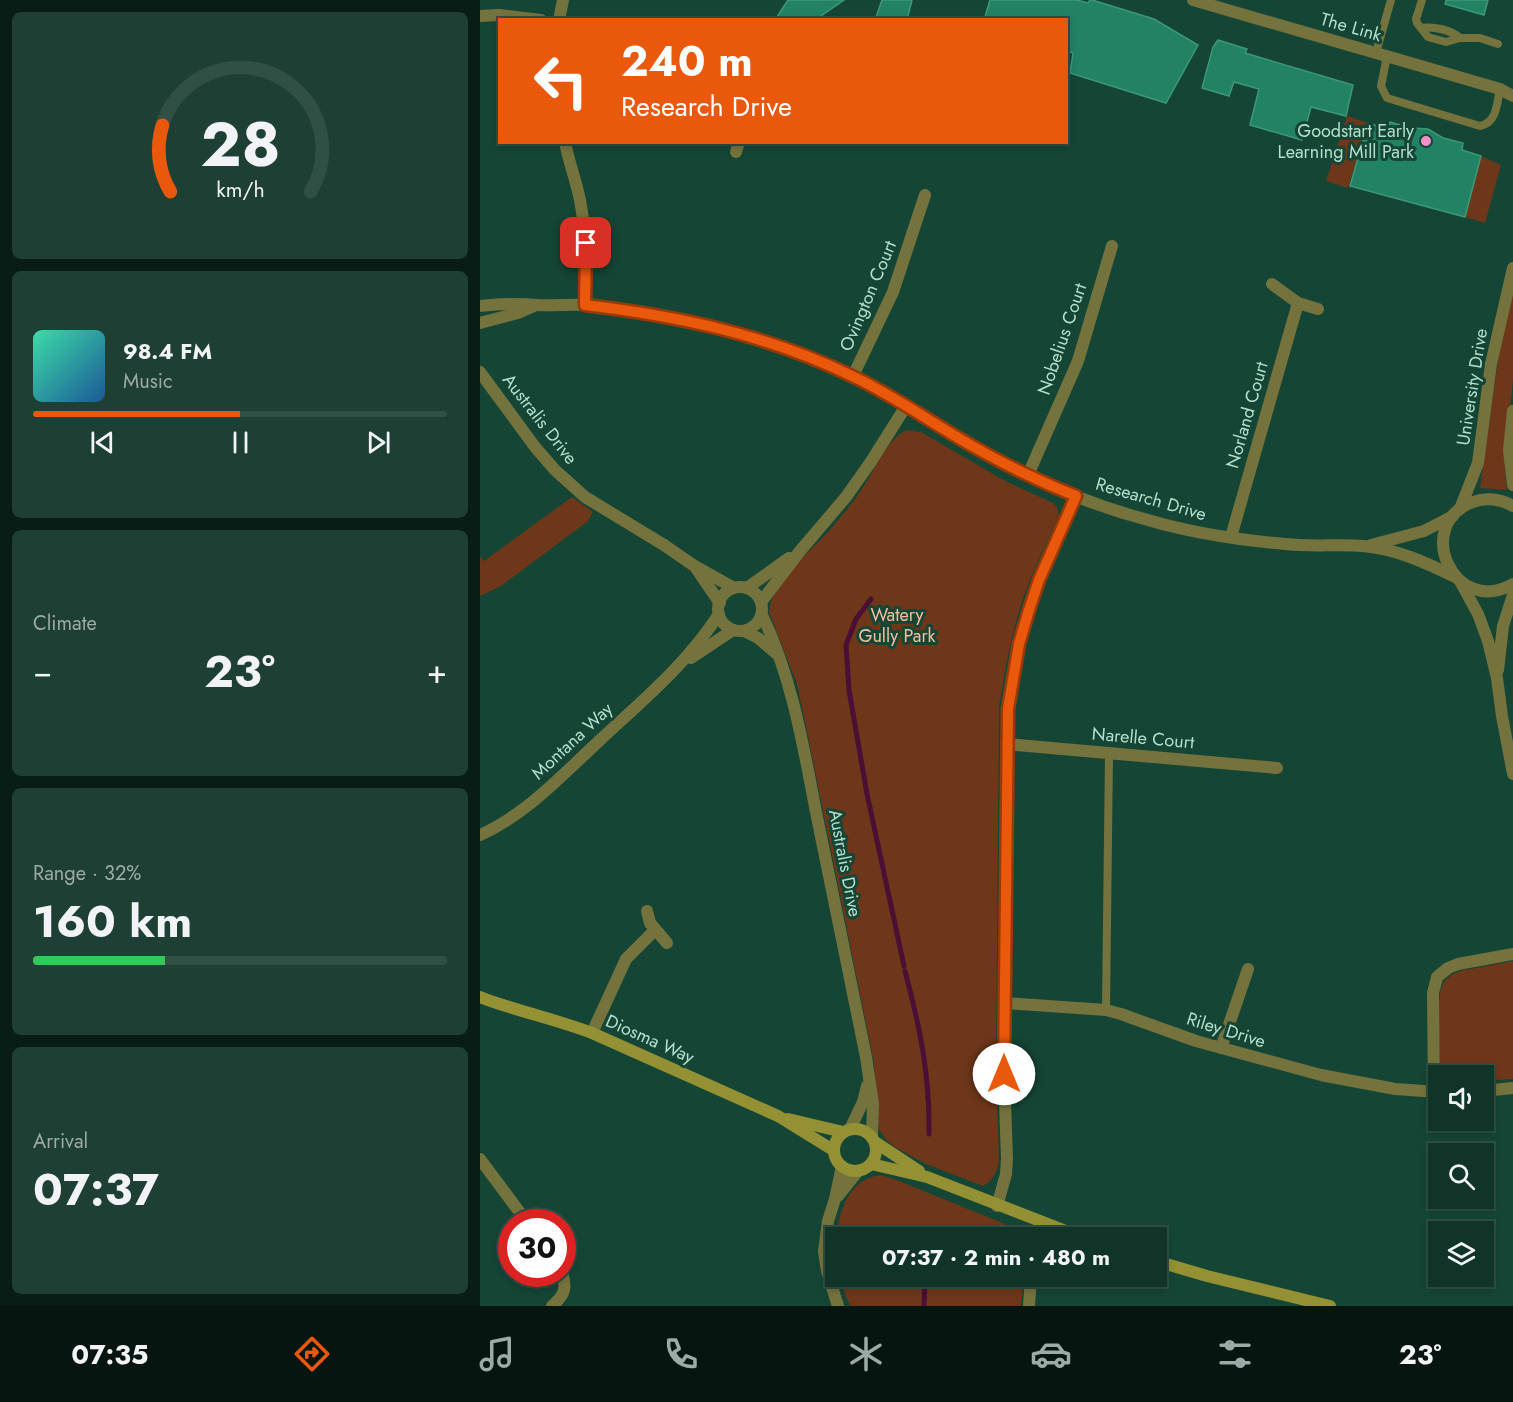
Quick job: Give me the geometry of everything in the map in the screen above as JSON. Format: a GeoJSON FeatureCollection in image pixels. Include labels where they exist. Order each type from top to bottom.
{"type":"FeatureCollection","features":[{"type":"Feature","properties":{"kind":"street"},"geometry":{"type":"LineString","coordinates":[[559,18],[563,0]]}},
{"type":"Feature","properties":{"kind":"street","name":"The Link"},"geometry":{"type":"LineString","coordinates":[[1194,0],[1500,89],[1513,90]]}},
{"type":"Feature","properties":{"kind":"street"},"geometry":{"type":"LineString","coordinates":[[480,16],[499,15],[524,18]]}},
{"type":"Feature","properties":{"kind":"street","name":"The Link"},"geometry":{"type":"LineString","coordinates":[[1500,89],[1513,96]]}},
{"type":"Feature","properties":{"kind":"street"},"geometry":{"type":"LineString","coordinates":[[566,144],[584,224],[585,305]]}},
{"type":"Feature","properties":{"kind":"street","name":"Ovington Court"},"geometry":{"type":"LineString","coordinates":[[853,376],[893,292],[925,195]]}},
{"type":"Feature","properties":{"kind":"street","name":"Nobelius Court"},"geometry":{"type":"LineString","coordinates":[[1028,475],[1078,361],[1112,246]]}},
{"type":"Feature","properties":{"kind":"street","name":"University Drive"},"geometry":{"type":"LineString","coordinates":[[1458,579],[1444,557],[1443,546],[1448,524],[1457,512],[1478,463],[1491,364],[1513,268]]}},
{"type":"Feature","properties":{"kind":"street"},"geometry":{"type":"LineString","coordinates":[[1272,284],[1298,303],[1318,309]]}},
{"type":"Feature","properties":{"kind":"street","name":"Research Drive"},"geometry":{"type":"LineString","coordinates":[[480,306],[518,302],[537,305],[585,305],[633,310],[700,323],[780,346],[853,376],[972,446],[1028,475],[1076,496],[1149,521],[1231,537],[1287,544],[1364,546],[1405,554],[1458,579],[1467,586],[1484,591],[1502,590],[1513,584]]}},
{"type":"Feature","properties":{"kind":"street","name":"Norland Court"},"geometry":{"type":"LineString","coordinates":[[1231,537],[1298,303]]}},
{"type":"Feature","properties":{"kind":"street","name":"Research Drive"},"geometry":{"type":"LineString","coordinates":[[480,323],[518,313],[537,305]]}},
{"type":"Feature","properties":{"kind":"street","name":"Australis Drive"},"geometry":{"type":"LineString","coordinates":[[480,372],[535,447],[570,484],[598,506],[734,588]]}},
{"type":"Feature","properties":{"kind":"street"},"geometry":{"type":"LineString","coordinates":[[761,602],[870,464],[906,406]]}},
{"type":"Feature","properties":{"kind":"street"},"geometry":{"type":"LineString","coordinates":[[1513,411],[1509,450],[1513,485]]}},
{"type":"Feature","properties":{"kind":"street"},"geometry":{"type":"LineString","coordinates":[[997,1206],[1006,1174],[1007,1159],[1004,1003],[1008,709],[1012,677],[1029,610],[1039,580],[1076,496]]}},
{"type":"Feature","properties":{"kind":"street","name":"Research Drive"},"geometry":{"type":"LineString","coordinates":[[1364,546],[1424,531],[1469,504],[1489,499],[1500,500],[1513,506]]}},
{"type":"Feature","properties":{"kind":"street"},"geometry":{"type":"LineString","coordinates":[[747,588],[800,551]]}},
{"type":"Feature","properties":{"kind":"street","name":"Australis Drive"},"geometry":{"type":"LineString","coordinates":[[693,565],[719,608]]}},
{"type":"Feature","properties":{"kind":"street"},"geometry":{"type":"LineString","coordinates":[[1458,579],[1484,628],[1497,678],[1513,774]]}},
{"type":"Feature","properties":{"kind":"street"},"geometry":{"type":"LineString","coordinates":[[739,630],[755,625],[762,615],[761,602],[756,593],[747,588],[734,588],[725,593],[719,608],[724,623],[758,639],[778,656]]}},
{"type":"Feature","properties":{"kind":"street"},"geometry":{"type":"LineString","coordinates":[[1497,678],[1503,626],[1513,595]]}},
{"type":"Feature","properties":{"kind":"street","name":"Montana Way"},"geometry":{"type":"LineString","coordinates":[[480,835],[504,823],[532,803],[682,664],[704,637],[719,608]]}},
{"type":"Feature","properties":{"kind":"street","name":"Australis Drive"},"geometry":{"type":"LineString","coordinates":[[762,615],[791,692],[869,1079],[873,1104],[873,1139]]}},
{"type":"Feature","properties":{"kind":"street","name":"Montana Way"},"geometry":{"type":"LineString","coordinates":[[682,664],[739,630]]}},
{"type":"Feature","properties":{"kind":"street","name":"Narelle Court"},"geometry":{"type":"LineString","coordinates":[[1006,744],[1277,768]]}},
{"type":"Feature","properties":{"kind":"street"},"geometry":{"type":"LineString","coordinates":[[646,911],[650,923],[668,943]]}},
{"type":"Feature","properties":{"kind":"street"},"geometry":{"type":"LineString","coordinates":[[591,1033],[626,959],[656,930]]}},
{"type":"Feature","properties":{"kind":"street"},"geometry":{"type":"LineString","coordinates":[[1435,1065],[1432,993],[1437,977],[1448,968],[1458,964],[1513,954]]}},
{"type":"Feature","properties":{"kind":"street"},"geometry":{"type":"LineString","coordinates":[[1221,1048],[1248,969]]}},
{"type":"Feature","properties":{"kind":"street","name":"Diosma Way"},"geometry":{"type":"LineString","coordinates":[[480,997],[591,1033],[778,1116],[833,1150]]}},
{"type":"Feature","properties":{"kind":"street","name":"Riley Drive"},"geometry":{"type":"LineString","coordinates":[[1004,1003],[1106,1010],[1221,1048],[1321,1075],[1395,1089],[1428,1092]]}},
{"type":"Feature","properties":{"kind":"street","name":"Diosma Way"},"geometry":{"type":"LineString","coordinates":[[480,1007],[503,1006]]}},
{"type":"Feature","properties":{"kind":"street","name":"Australis Drive"},"geometry":{"type":"LineString","coordinates":[[846,1130],[863,1102],[869,1079]]}},
{"type":"Feature","properties":{"kind":"street"},"geometry":{"type":"LineString","coordinates":[[1494,1090],[1513,1088]]}},
{"type":"Feature","properties":{"kind":"street","name":"Diosma Way"},"geometry":{"type":"LineString","coordinates":[[778,1116],[846,1130]]}},
{"type":"Feature","properties":{"kind":"street"},"geometry":{"type":"LineString","coordinates":[[858,1171],[848,1170],[842,1166],[833,1150],[837,1138],[846,1130],[861,1129],[927,1177]]}},
{"type":"Feature","properties":{"kind":"street"},"geometry":{"type":"LineString","coordinates":[[835,1199],[858,1171],[871,1164],[876,1153],[873,1139]]}},
{"type":"Feature","properties":{"kind":"street"},"geometry":{"type":"LineString","coordinates":[[480,1160],[517,1209]]}},
{"type":"Feature","properties":{"kind":"street"},"geometry":{"type":"LineString","coordinates":[[871,1164],[927,1177],[1044,1227]]}},
{"type":"Feature","properties":{"kind":"street"},"geometry":{"type":"LineString","coordinates":[[838,1306],[827,1271],[824,1251],[828,1221],[842,1166]]}},
{"type":"Feature","properties":{"kind":"street"},"geometry":{"type":"LineString","coordinates":[[1167,1264],[1256,1289],[1330,1306]]}},
{"type":"Feature","properties":{"kind":"street"},"geometry":{"type":"LineString","coordinates":[[552,1306],[564,1295],[565,1287]]}},
{"type":"Feature","properties":{"kind":"street"},"geometry":{"type":"LineString","coordinates":[[1029,1306],[1030,1287]]}},
{"type":"Feature","properties":{"kind":"lane"},"geometry":{"type":"LineString","coordinates":[[1391,0],[1382,55],[1381,86],[1388,98],[1480,126],[1492,120],[1500,89]]}},
{"type":"Feature","properties":{"kind":"lane"},"geometry":{"type":"LineString","coordinates":[[1422,0],[1416,19],[1422,28],[1435,28],[1455,34],[1460,38],[1480,38],[1498,44]]}},
{"type":"Feature","properties":{"kind":"lane"},"geometry":{"type":"LineString","coordinates":[[1106,1010],[1109,753]]}},
{"type":"Feature","properties":{"kind":"green space"},"geometry":{"type":"Polygon","coordinates":[[[1347,116],[1368,123],[1348,188],[1326,181],[1347,116]]]}},
{"type":"Feature","properties":{"kind":"green space"},"geometry":{"type":"Polygon","coordinates":[[[1481,156],[1501,165],[1485,223],[1465,217],[1481,156]]]}},
{"type":"Feature","properties":{"kind":"green space"},"geometry":{"type":"Polygon","coordinates":[[[1513,286],[1513,379],[1505,460],[1507,490],[1480,488],[1501,339],[1513,286]]]}},
{"type":"Feature","properties":{"kind":"green space","name":"Watery Gully Park"},"geometry":{"type":"Polygon","coordinates":[[[907,430],[921,432],[1007,482],[1053,503],[1057,507],[1059,516],[1022,602],[1011,640],[999,706],[996,1066],[999,1162],[994,1176],[983,1186],[926,1164],[895,1147],[887,1141],[879,1129],[874,1063],[797,684],[769,612],[776,589],[783,579],[841,517],[861,491],[888,446],[907,430]]]}},
{"type":"Feature","properties":{"kind":"green space"},"geometry":{"type":"Polygon","coordinates":[[[572,497],[593,512],[588,521],[501,586],[480,596],[480,557],[484,561],[572,497]]]}},
{"type":"Feature","properties":{"kind":"green space"},"geometry":{"type":"Polygon","coordinates":[[[1513,961],[1513,1079],[1494,1080],[1494,1065],[1440,1065],[1440,993],[1443,983],[1460,971],[1513,961]]]}},
{"type":"Feature","properties":{"kind":"green space"},"geometry":{"type":"Polygon","coordinates":[[[880,1175],[894,1179],[1013,1227],[838,1227],[843,1206],[853,1189],[869,1178],[880,1175]]]}},
{"type":"Feature","properties":{"kind":"green space"},"geometry":{"type":"Polygon","coordinates":[[[843,1287],[1023,1287],[1021,1306],[851,1306],[843,1287]]]}},
{"type":"Feature","properties":{"kind":"building"},"geometry":{"type":"Polygon","coordinates":[[[788,0],[844,0],[818,18],[776,18],[788,0]]]}},
{"type":"Feature","properties":{"kind":"building"},"geometry":{"type":"Polygon","coordinates":[[[882,0],[912,0],[908,18],[876,18],[882,0]]]}},
{"type":"Feature","properties":{"kind":"building"},"geometry":{"type":"Polygon","coordinates":[[[990,0],[1077,0],[1088,3],[1092,0],[1154,19],[1198,45],[1166,103],[1070,73],[1073,53],[1068,52],[1068,18],[985,18],[990,0]]]}},
{"type":"Feature","properties":{"kind":"building"},"geometry":{"type":"Polygon","coordinates":[[[1446,0],[1488,0],[1484,15],[1445,4],[1446,0]]]}},
{"type":"Feature","properties":{"kind":"building"},"geometry":{"type":"Polygon","coordinates":[[[1218,40],[1247,49],[1245,53],[1353,85],[1346,116],[1311,107],[1302,140],[1250,125],[1259,89],[1234,82],[1229,96],[1202,88],[1213,47],[1218,40]]]}},
{"type":"Feature","properties":{"kind":"building"},"geometry":{"type":"Polygon","coordinates":[[[1390,122],[1411,128],[1428,129],[1443,138],[1463,143],[1462,150],[1481,156],[1465,217],[1350,186],[1368,123],[1388,129],[1390,122]]]}},
{"type":"Feature","properties":{"kind":"waterway"},"geometry":{"type":"LineString","coordinates":[[871,599],[856,619],[846,645],[849,690],[867,794],[904,966]]}},
{"type":"Feature","properties":{"kind":"waterway"},"geometry":{"type":"LineString","coordinates":[[905,971],[923,1052],[928,1092],[929,1134]]}},
{"type":"Feature","properties":{"kind":"waterway"},"geometry":{"type":"LineString","coordinates":[[924,1306],[925,1287]]}},
{"type":"Feature","properties":{"kind":"place","name":"Goodstart Early Learning Mill Park"},"geometry":{"type":"Point","coordinates":[1426,141]}},
{"type":"Feature","properties":{"kind":"route"},"geometry":{"type":"LineString","coordinates":[[586,243],[585,305],[633,310],[700,323],[780,346],[853,376],[998,460],[1045,484],[1076,496],[1039,580],[1029,610],[1012,677],[1008,709],[1004,1074]]}}]}
